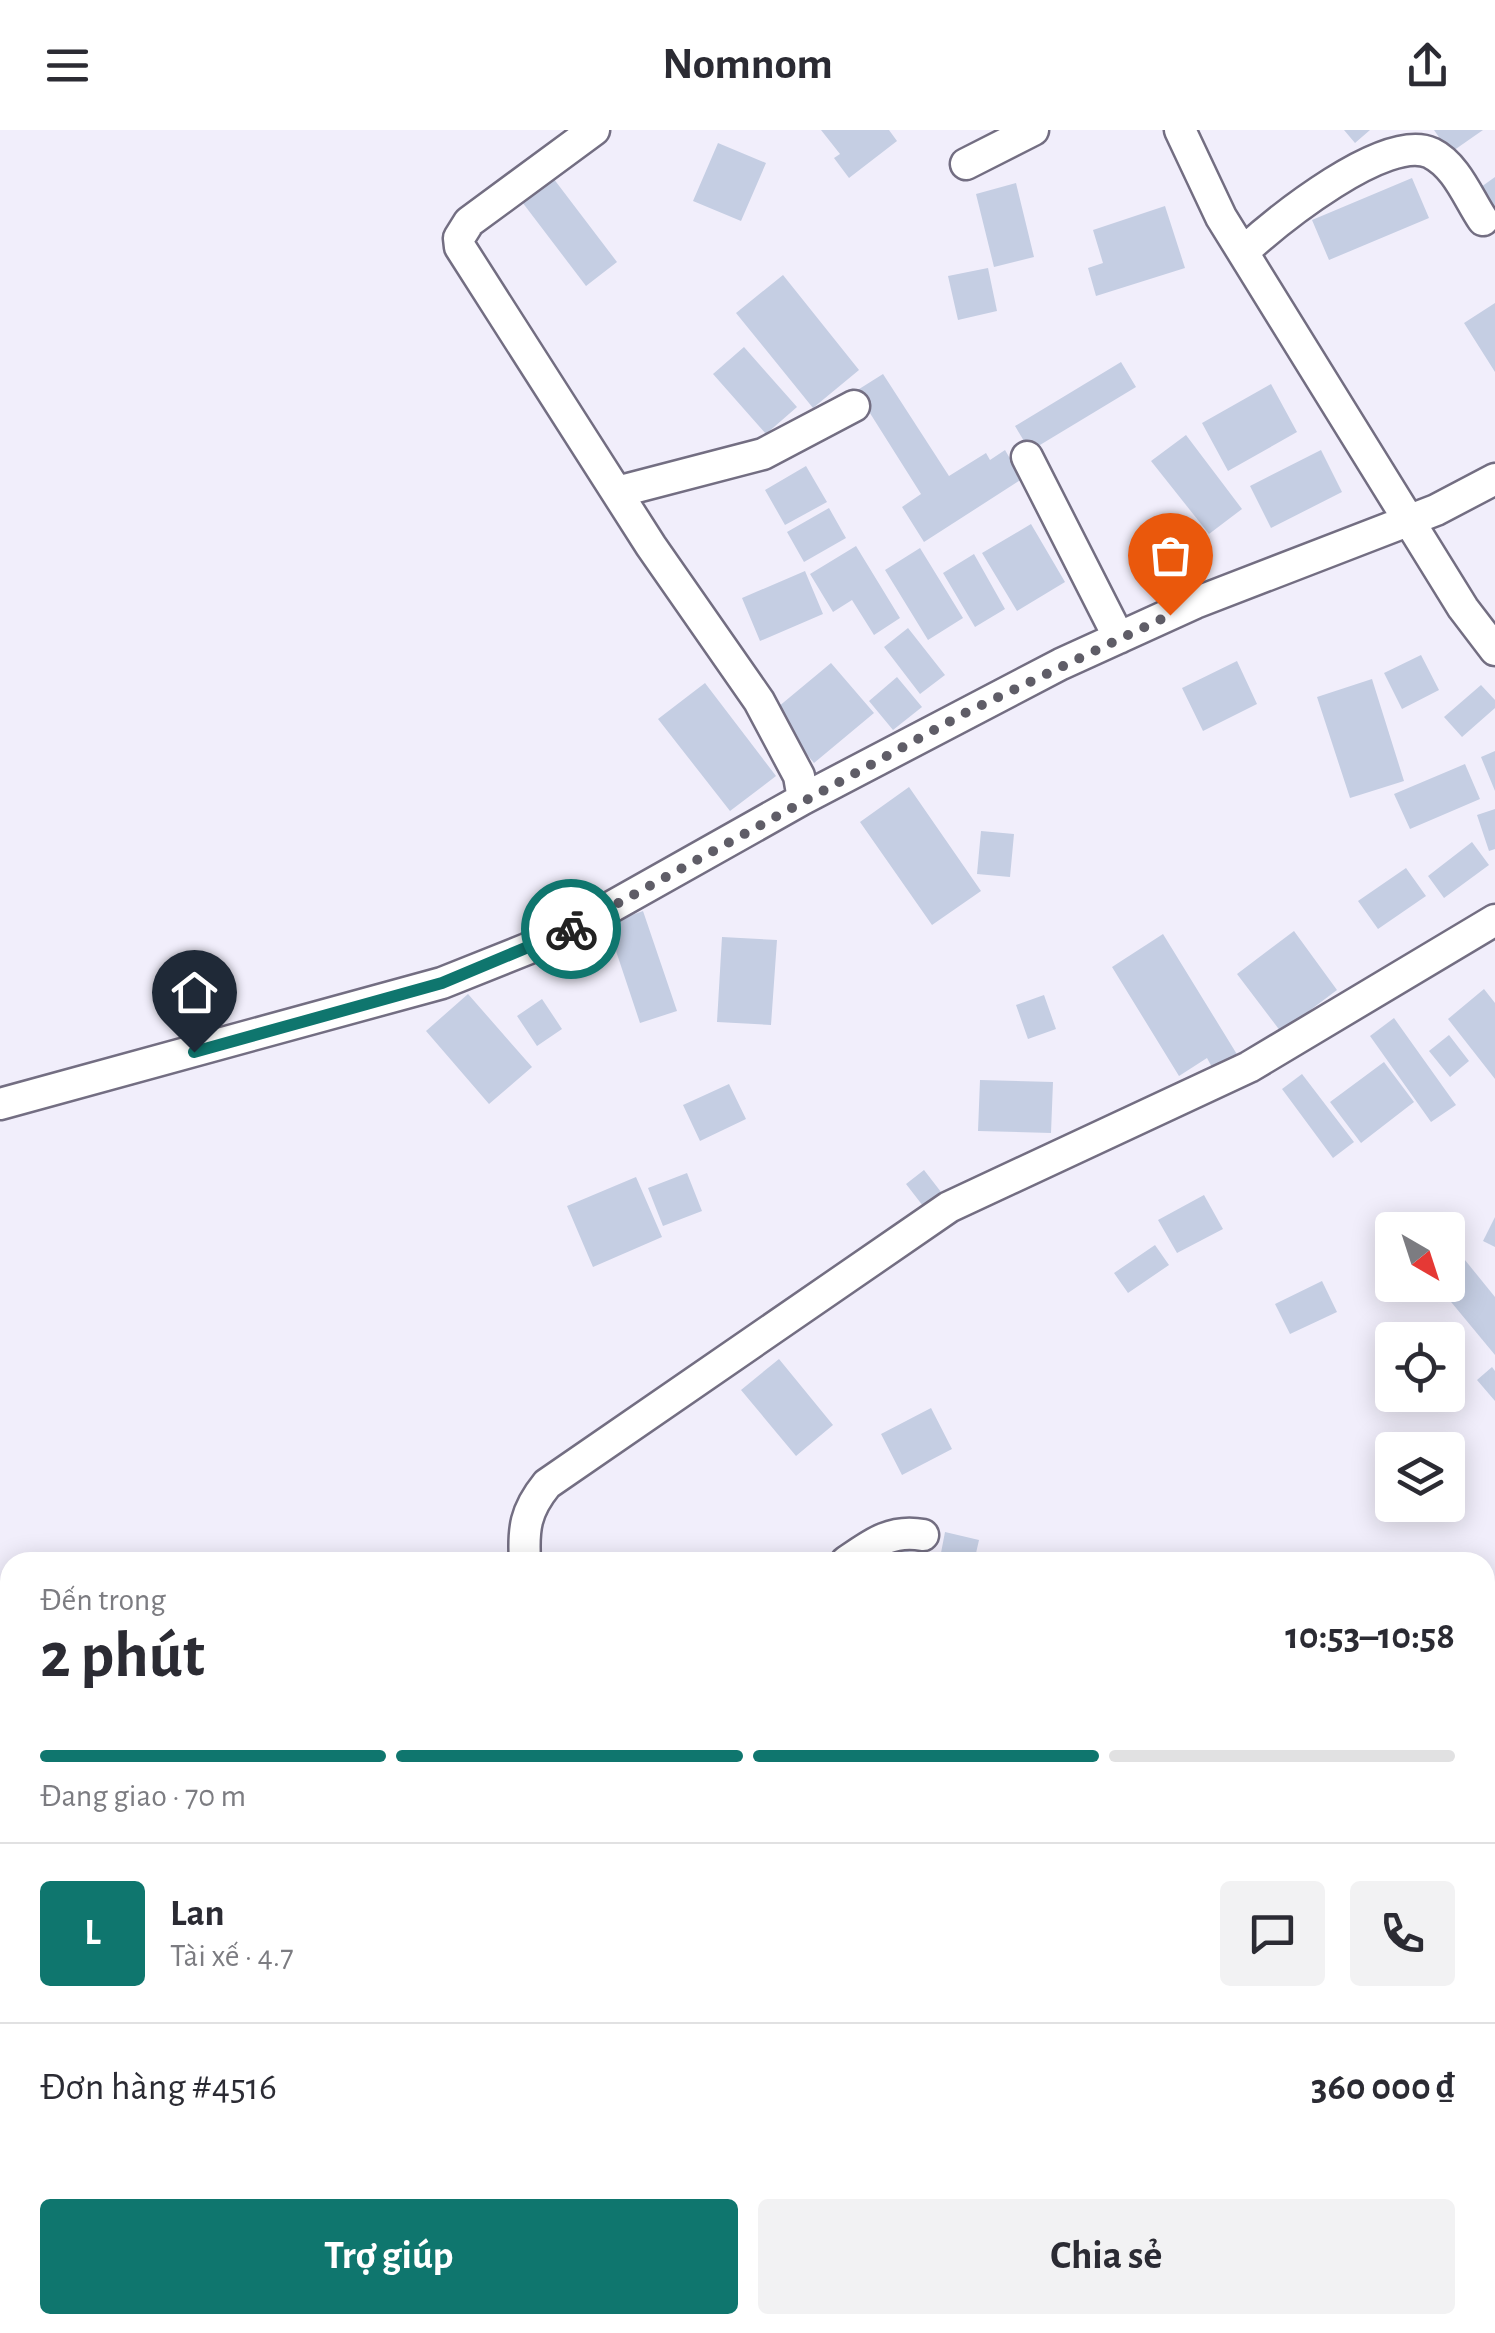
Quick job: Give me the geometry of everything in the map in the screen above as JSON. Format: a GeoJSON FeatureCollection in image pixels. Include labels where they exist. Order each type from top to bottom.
{"type":"FeatureCollection","features":[{"type":"Feature","properties":{"kind":"street"},"geometry":{"type":"LineString","coordinates":[[594,130],[470,222],[459,238],[460,247],[778,732],[799,776],[803,799]]}},
{"type":"Feature","properties":{"kind":"street"},"geometry":{"type":"LineString","coordinates":[[966,164],[1033,130]]}},
{"type":"Feature","properties":{"kind":"street"},"geometry":{"type":"LineString","coordinates":[[1180,130],[1221,217],[1463,608],[1495,650]]}},
{"type":"Feature","properties":{"kind":"street"},"geometry":{"type":"LineString","coordinates":[[1244,252],[1349,175],[1397,150],[1415,148],[1447,165],[1483,220]]}},
{"type":"Feature","properties":{"kind":"street"},"geometry":{"type":"LineString","coordinates":[[618,492],[763,454],[854,406]]}},
{"type":"Feature","properties":{"kind":"street"},"geometry":{"type":"LineString","coordinates":[[1026,458],[1119,638]]}},
{"type":"Feature","properties":{"kind":"street"},"geometry":{"type":"LineString","coordinates":[[0,1104],[442,983],[578,926],[803,799],[1030,680],[1195,603],[1436,510],[1495,479]]}},
{"type":"Feature","properties":{"kind":"street"},"geometry":{"type":"LineString","coordinates":[[525,1552],[523,1532],[528,1507],[547,1484],[708,1377],[884,1248],[948,1207],[1249,1067],[1495,920]]}},
{"type":"Feature","properties":{"kind":"street"},"geometry":{"type":"LineString","coordinates":[[862,1552],[888,1535],[904,1531],[923,1534]]}},
{"type":"Feature","properties":{"kind":"building"},"geometry":{"type":"Polygon","coordinates":[[[821,130],[889,130],[897,141],[849,178],[834,158],[840,154],[821,130]]]}},
{"type":"Feature","properties":{"kind":"building"},"geometry":{"type":"Polygon","coordinates":[[[1344,130],[1370,130],[1355,143],[1344,130]]]}},
{"type":"Feature","properties":{"kind":"building"},"geometry":{"type":"Polygon","coordinates":[[[1434,130],[1483,130],[1450,153],[1434,130]]]}},
{"type":"Feature","properties":{"kind":"building"},"geometry":{"type":"Polygon","coordinates":[[[718,143],[766,163],[741,221],[693,201],[718,143]]]}},
{"type":"Feature","properties":{"kind":"building"},"geometry":{"type":"Polygon","coordinates":[[[547,170],[617,262],[586,286],[516,194],[547,170]]]}},
{"type":"Feature","properties":{"kind":"building"},"geometry":{"type":"Polygon","coordinates":[[[1495,177],[1495,208],[1481,187],[1495,177]]]}},
{"type":"Feature","properties":{"kind":"building"},"geometry":{"type":"Polygon","coordinates":[[[1412,178],[1429,218],[1329,260],[1312,220],[1412,178]]]}},
{"type":"Feature","properties":{"kind":"building"},"geometry":{"type":"Polygon","coordinates":[[[1016,183],[1034,257],[994,267],[976,194],[1016,183]]]}},
{"type":"Feature","properties":{"kind":"building"},"geometry":{"type":"Polygon","coordinates":[[[1165,206],[1185,268],[1096,296],[1088,268],[1103,263],[1093,230],[1165,206]]]}},
{"type":"Feature","properties":{"kind":"building"},"geometry":{"type":"Polygon","coordinates":[[[988,268],[997,311],[958,320],[948,276],[988,268]]]}},
{"type":"Feature","properties":{"kind":"building"},"geometry":{"type":"Polygon","coordinates":[[[783,275],[859,370],[813,408],[736,313],[783,275]]]}},
{"type":"Feature","properties":{"kind":"building"},"geometry":{"type":"Polygon","coordinates":[[[1495,303],[1495,372],[1464,323],[1495,303]]]}},
{"type":"Feature","properties":{"kind":"building"},"geometry":{"type":"Polygon","coordinates":[[[744,347],[797,407],[766,434],[713,374],[744,347]]]}},
{"type":"Feature","properties":{"kind":"building"},"geometry":{"type":"Polygon","coordinates":[[[1121,362],[1136,387],[1030,451],[1015,426],[1121,362]]]}},
{"type":"Feature","properties":{"kind":"building"},"geometry":{"type":"Polygon","coordinates":[[[883,374],[949,476],[986,453],[990,460],[1005,450],[1022,479],[924,542],[902,507],[921,494],[856,391],[883,374]]]}},
{"type":"Feature","properties":{"kind":"building"},"geometry":{"type":"Polygon","coordinates":[[[1271,384],[1297,432],[1228,471],[1202,423],[1271,384]]]}},
{"type":"Feature","properties":{"kind":"building"},"geometry":{"type":"Polygon","coordinates":[[[1186,435],[1242,509],[1209,534],[1151,461],[1186,435]]]}},
{"type":"Feature","properties":{"kind":"building"},"geometry":{"type":"Polygon","coordinates":[[[1321,450],[1342,492],[1271,528],[1250,486],[1321,450]]]}},
{"type":"Feature","properties":{"kind":"building"},"geometry":{"type":"Polygon","coordinates":[[[806,466],[827,502],[785,525],[765,490],[806,466]]]}},
{"type":"Feature","properties":{"kind":"building"},"geometry":{"type":"Polygon","coordinates":[[[829,508],[846,538],[804,562],[787,532],[829,508]]]}},
{"type":"Feature","properties":{"kind":"building"},"geometry":{"type":"Polygon","coordinates":[[[1031,524],[1065,582],[1017,611],[982,553],[1031,524]]]}},
{"type":"Feature","properties":{"kind":"building"},"geometry":{"type":"Polygon","coordinates":[[[856,546],[900,618],[874,635],[852,600],[833,612],[810,574],[856,546]]]}},
{"type":"Feature","properties":{"kind":"building"},"geometry":{"type":"Polygon","coordinates":[[[920,548],[963,618],[928,640],[885,570],[920,548]]]}},
{"type":"Feature","properties":{"kind":"building"},"geometry":{"type":"Polygon","coordinates":[[[974,554],[1005,609],[975,627],[943,573],[974,554]]]}},
{"type":"Feature","properties":{"kind":"building"},"geometry":{"type":"Polygon","coordinates":[[[805,571],[823,614],[760,641],[742,598],[805,571]]]}},
{"type":"Feature","properties":{"kind":"building"},"geometry":{"type":"Polygon","coordinates":[[[908,628],[945,675],[920,694],[884,647],[908,628]]]}},
{"type":"Feature","properties":{"kind":"building"},"geometry":{"type":"Polygon","coordinates":[[[1421,655],[1439,690],[1402,709],[1384,673],[1421,655]]]}},
{"type":"Feature","properties":{"kind":"building"},"geometry":{"type":"Polygon","coordinates":[[[1237,661],[1257,704],[1203,731],[1182,688],[1237,661]]]}},
{"type":"Feature","properties":{"kind":"building"},"geometry":{"type":"Polygon","coordinates":[[[831,663],[874,713],[814,763],[772,712],[831,663]]]}},
{"type":"Feature","properties":{"kind":"building"},"geometry":{"type":"Polygon","coordinates":[[[897,677],[922,707],[893,730],[869,701],[897,677]]]}},
{"type":"Feature","properties":{"kind":"building"},"geometry":{"type":"Polygon","coordinates":[[[1372,679],[1404,781],[1350,798],[1317,697],[1372,679]]]}},
{"type":"Feature","properties":{"kind":"building"},"geometry":{"type":"Polygon","coordinates":[[[705,683],[776,776],[730,811],[658,719],[705,683]]]}},
{"type":"Feature","properties":{"kind":"building"},"geometry":{"type":"Polygon","coordinates":[[[1481,685],[1495,700],[1495,708],[1462,737],[1444,717],[1481,685]]]}},
{"type":"Feature","properties":{"kind":"building"},"geometry":{"type":"Polygon","coordinates":[[[1495,751],[1495,791],[1481,757],[1495,751]]]}},
{"type":"Feature","properties":{"kind":"building"},"geometry":{"type":"Polygon","coordinates":[[[1465,764],[1480,799],[1410,829],[1394,794],[1465,764]]]}},
{"type":"Feature","properties":{"kind":"building"},"geometry":{"type":"Polygon","coordinates":[[[909,787],[981,891],[932,925],[860,822],[909,787]]]}},
{"type":"Feature","properties":{"kind":"building"},"geometry":{"type":"Polygon","coordinates":[[[1495,809],[1495,849],[1489,851],[1477,815],[1495,809]]]}},
{"type":"Feature","properties":{"kind":"building"},"geometry":{"type":"Polygon","coordinates":[[[981,831],[1014,834],[1010,877],[977,874],[981,831]]]}},
{"type":"Feature","properties":{"kind":"building"},"geometry":{"type":"Polygon","coordinates":[[[1472,842],[1489,865],[1444,898],[1428,876],[1472,842]]]}},
{"type":"Feature","properties":{"kind":"building"},"geometry":{"type":"Polygon","coordinates":[[[1406,868],[1426,896],[1378,929],[1358,901],[1406,868]]]}},
{"type":"Feature","properties":{"kind":"building"},"geometry":{"type":"Polygon","coordinates":[[[643,911],[677,1011],[640,1023],[607,924],[643,911]]]}},
{"type":"Feature","properties":{"kind":"building"},"geometry":{"type":"Polygon","coordinates":[[[1294,931],[1337,990],[1281,1032],[1237,974],[1294,931]]]}},
{"type":"Feature","properties":{"kind":"building"},"geometry":{"type":"Polygon","coordinates":[[[1163,934],[1238,1056],[1214,1071],[1207,1058],[1179,1076],[1112,967],[1163,934]]]}},
{"type":"Feature","properties":{"kind":"building"},"geometry":{"type":"Polygon","coordinates":[[[722,937],[777,940],[771,1025],[717,1022],[722,937]]]}},
{"type":"Feature","properties":{"kind":"building"},"geometry":{"type":"Polygon","coordinates":[[[1484,989],[1495,1003],[1495,1079],[1448,1019],[1484,989]]]}},
{"type":"Feature","properties":{"kind":"building"},"geometry":{"type":"Polygon","coordinates":[[[468,994],[532,1067],[489,1104],[426,1031],[468,994]]]}},
{"type":"Feature","properties":{"kind":"building"},"geometry":{"type":"Polygon","coordinates":[[[1044,995],[1056,1029],[1028,1039],[1016,1005],[1044,995]]]}},
{"type":"Feature","properties":{"kind":"building"},"geometry":{"type":"Polygon","coordinates":[[[542,999],[562,1029],[537,1046],[517,1016],[542,999]]]}},
{"type":"Feature","properties":{"kind":"building"},"geometry":{"type":"Polygon","coordinates":[[[1394,1018],[1456,1105],[1431,1122],[1370,1036],[1394,1018]]]}},
{"type":"Feature","properties":{"kind":"building"},"geometry":{"type":"Polygon","coordinates":[[[1449,1035],[1469,1061],[1450,1077],[1429,1051],[1449,1035]]]}},
{"type":"Feature","properties":{"kind":"building"},"geometry":{"type":"Polygon","coordinates":[[[1384,1062],[1414,1102],[1361,1143],[1330,1102],[1384,1062]]]}},
{"type":"Feature","properties":{"kind":"building"},"geometry":{"type":"Polygon","coordinates":[[[1302,1074],[1354,1142],[1333,1158],[1282,1089],[1302,1074]]]}},
{"type":"Feature","properties":{"kind":"building"},"geometry":{"type":"Polygon","coordinates":[[[980,1080],[1053,1082],[1051,1133],[978,1131],[980,1080]]]}},
{"type":"Feature","properties":{"kind":"building"},"geometry":{"type":"Polygon","coordinates":[[[729,1084],[746,1119],[700,1141],[683,1105],[729,1084]]]}},
{"type":"Feature","properties":{"kind":"building"},"geometry":{"type":"Polygon","coordinates":[[[924,1170],[948,1201],[930,1215],[906,1184],[924,1170]]]}},
{"type":"Feature","properties":{"kind":"building"},"geometry":{"type":"Polygon","coordinates":[[[687,1173],[702,1211],[663,1226],[648,1188],[687,1173]]]}},
{"type":"Feature","properties":{"kind":"building"},"geometry":{"type":"Polygon","coordinates":[[[636,1177],[662,1237],[593,1267],[567,1206],[636,1177]]]}},
{"type":"Feature","properties":{"kind":"building"},"geometry":{"type":"Polygon","coordinates":[[[1204,1195],[1223,1229],[1177,1253],[1158,1220],[1204,1195]]]}},
{"type":"Feature","properties":{"kind":"building"},"geometry":{"type":"Polygon","coordinates":[[[1495,1217],[1495,1247],[1483,1241],[1495,1217]]]}},
{"type":"Feature","properties":{"kind":"building"},"geometry":{"type":"Polygon","coordinates":[[[1155,1245],[1169,1265],[1128,1293],[1114,1273],[1155,1245]]]}},
{"type":"Feature","properties":{"kind":"building"},"geometry":{"type":"Polygon","coordinates":[[[1465,1260],[1495,1297],[1495,1355],[1451,1302],[1465,1302],[1465,1260]]]}},
{"type":"Feature","properties":{"kind":"building"},"geometry":{"type":"Polygon","coordinates":[[[1322,1281],[1337,1312],[1290,1334],[1275,1304],[1322,1281]]]}},
{"type":"Feature","properties":{"kind":"building"},"geometry":{"type":"Polygon","coordinates":[[[779,1359],[833,1425],[796,1456],[741,1390],[779,1359]]]}},
{"type":"Feature","properties":{"kind":"building"},"geometry":{"type":"Polygon","coordinates":[[[1492,1367],[1495,1371],[1495,1401],[1477,1380],[1492,1367]]]}},
{"type":"Feature","properties":{"kind":"building"},"geometry":{"type":"Polygon","coordinates":[[[931,1408],[952,1449],[902,1475],[881,1434],[931,1408]]]}},
{"type":"Feature","properties":{"kind":"building"},"geometry":{"type":"Polygon","coordinates":[[[945,1532],[979,1540],[976,1552],[941,1552],[945,1532]]]}},
{"type":"Feature","properties":{"kind":"way so far"},"geometry":{"type":"LineString","coordinates":[[571,929],[967,712],[1170,615]]}},
{"type":"Feature","properties":{"kind":"route"},"geometry":{"type":"LineString","coordinates":[[194,1052],[442,983],[571,929]]}}]}
